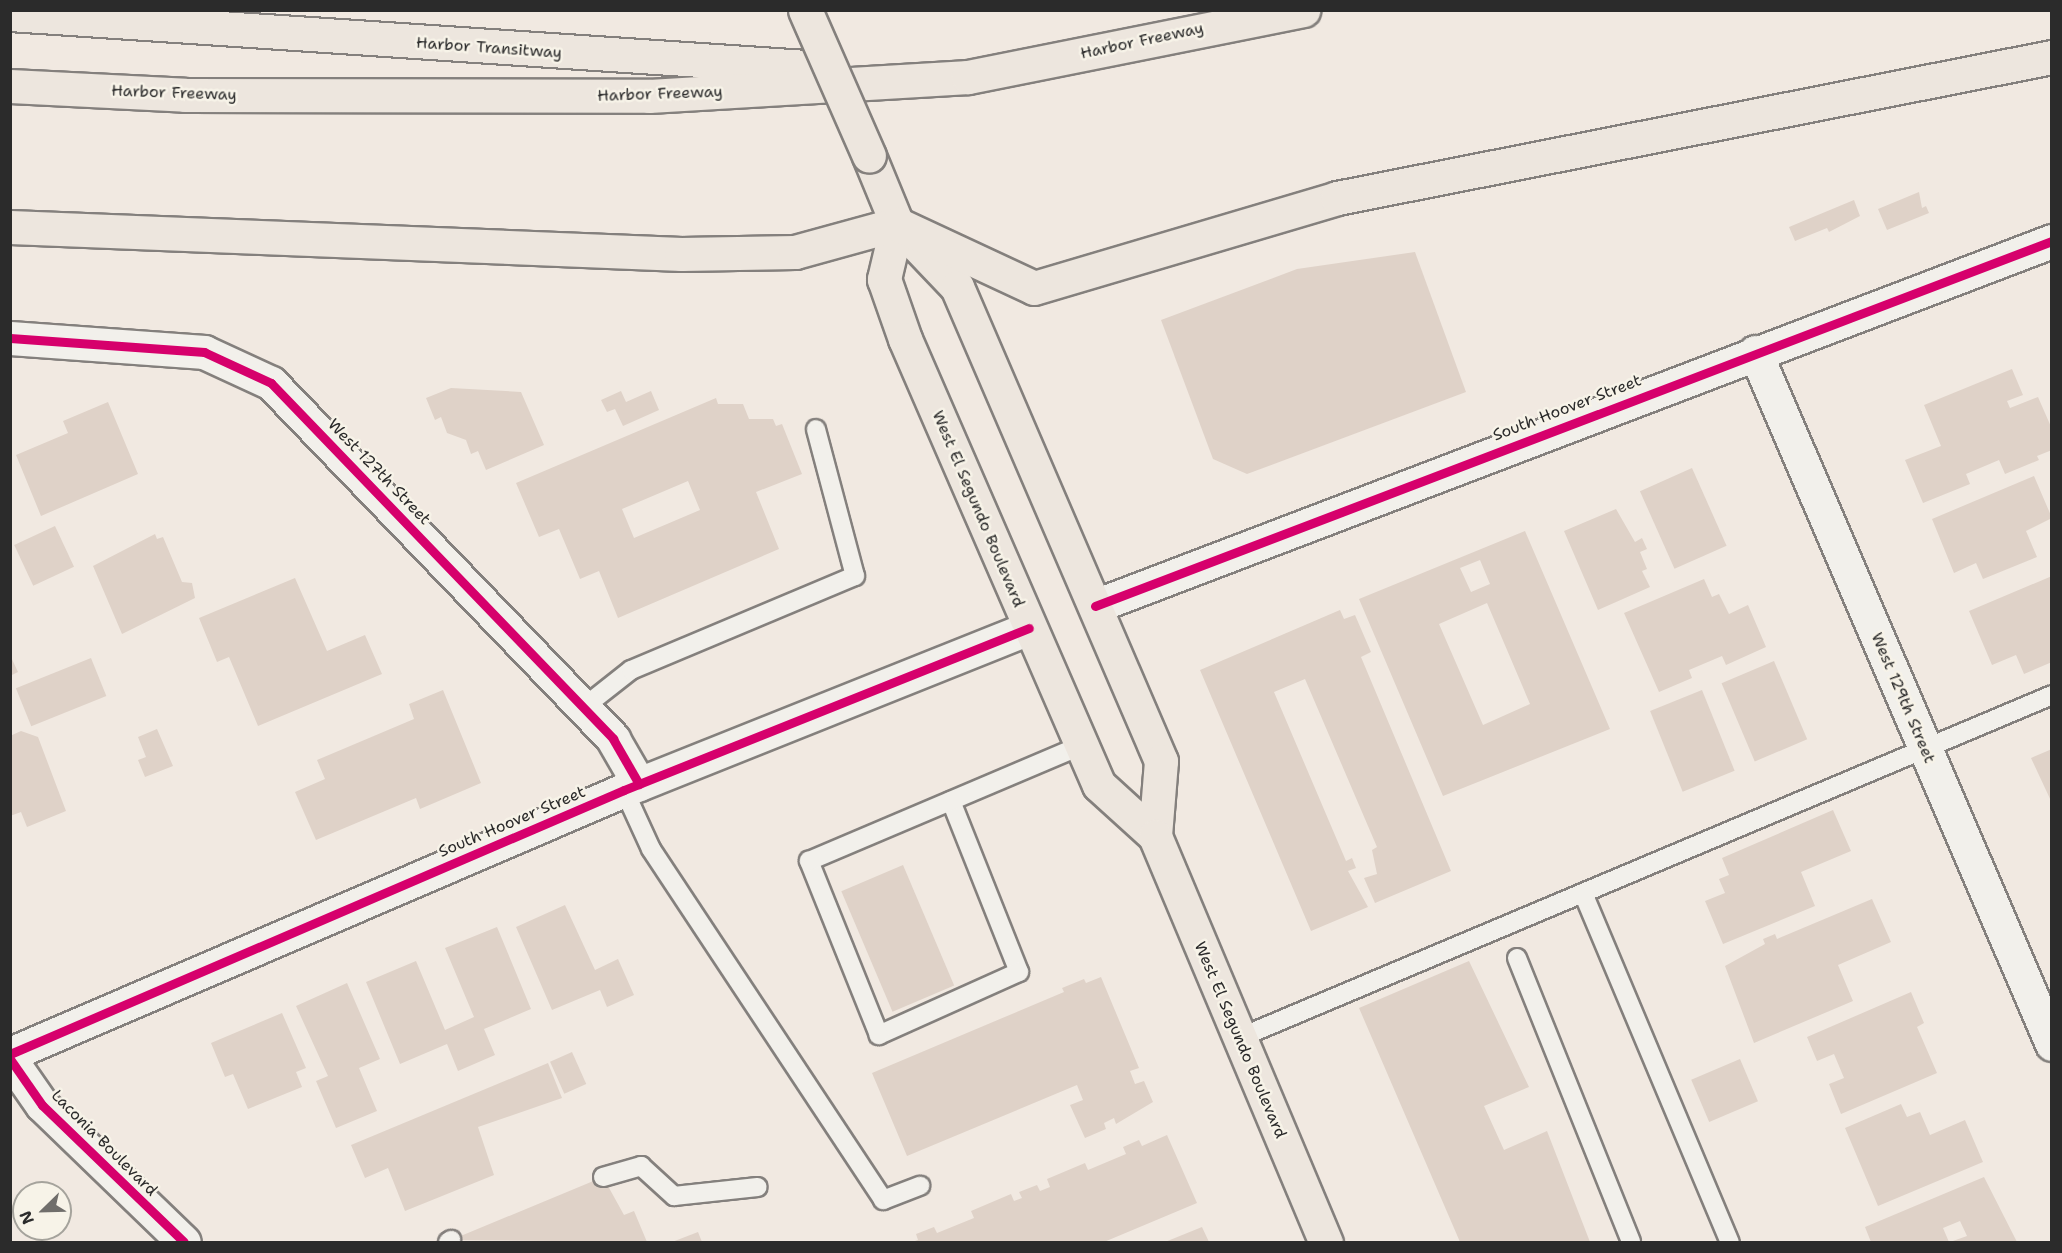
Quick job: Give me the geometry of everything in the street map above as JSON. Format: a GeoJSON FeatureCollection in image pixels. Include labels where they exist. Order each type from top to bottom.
{"type":"FeatureCollection","features":[{"type":"Feature","properties":{"kind":"main road","name":"West El Segundo Boulevard"},"geometry":{"type":"LineString","coordinates":[[805,10],[897,224],[957,287],[1161,761],[1155,836]]}},
{"type":"Feature","properties":{"kind":"main road","name":"Harbor Freeway"},"geometry":{"type":"LineString","coordinates":[[10,86],[185,95],[637,96],[968,77],[1303,10]]}},
{"type":"Feature","properties":{"kind":"main road","name":"Harbor Transitway"},"geometry":{"type":"LineString","coordinates":[[10,14],[968,77]]}},
{"type":"Feature","properties":{"kind":"main road"},"geometry":{"type":"LineString","coordinates":[[10,227],[681,254],[795,252],[897,224],[1034,288],[1337,198],[2052,57]]}},
{"type":"Feature","properties":{"kind":"main road","name":"West El Segundo Boulevard"},"geometry":{"type":"LineString","coordinates":[[897,224],[884,279],[1029,628],[1099,785],[1155,836],[1326,1242]]}},
{"type":"Feature","properties":{"kind":"street","name":"South Hoover Street"},"geometry":{"type":"LineString","coordinates":[[1095,606],[1755,352],[2052,241]]}},
{"type":"Feature","properties":{"kind":"street","name":"West 127th Street"},"geometry":{"type":"LineString","coordinates":[[10,338],[204,352],[272,383],[614,739],[632,787]]}},
{"type":"Feature","properties":{"kind":"street","name":"West 129th Street"},"geometry":{"type":"LineString","coordinates":[[1755,352],[2052,1044]]}},
{"type":"Feature","properties":{"kind":"street","name":"South Hoover Street"},"geometry":{"type":"LineString","coordinates":[[10,1054],[632,787],[1029,628]]}},
{"type":"Feature","properties":{"kind":"street","name":"Laconia Boulevard"},"geometry":{"type":"LineString","coordinates":[[10,1059],[42,1105],[184,1242]]}},
{"type":"Feature","properties":{"kind":"street","name":"Laconia Boulevard"},"geometry":{"type":"LineString","coordinates":[[10,1087],[42,1105]]}},
{"type":"Feature","properties":{"kind":"lane"},"geometry":{"type":"LineString","coordinates":[[584,707],[631,670],[855,576],[816,429]]}},
{"type":"Feature","properties":{"kind":"lane"},"geometry":{"type":"LineString","coordinates":[[1239,1038],[2052,695]]}},
{"type":"Feature","properties":{"kind":"lane"},"geometry":{"type":"LineString","coordinates":[[951,801],[1019,972],[879,1035],[809,861],[1080,746]]}},
{"type":"Feature","properties":{"kind":"lane"},"geometry":{"type":"LineString","coordinates":[[632,787],[651,849],[883,1200],[920,1186]]}},
{"type":"Feature","properties":{"kind":"lane"},"geometry":{"type":"LineString","coordinates":[[1583,893],[1730,1242]]}},
{"type":"Feature","properties":{"kind":"lane"},"geometry":{"type":"LineString","coordinates":[[1516,958],[1632,1242]]}},
{"type":"Feature","properties":{"kind":"lane"},"geometry":{"type":"LineString","coordinates":[[603,1177],[641,1166],[674,1196],[758,1187]]}},
{"type":"Feature","properties":{"kind":"building"},"geometry":{"type":"Polygon","coordinates":[[[1919,192],[1922,208],[1926,206],[1929,213],[1887,230],[1878,209],[1919,192]]]}},
{"type":"Feature","properties":{"kind":"building"},"geometry":{"type":"Polygon","coordinates":[[[1854,200],[1860,216],[1829,232],[1827,228],[1795,241],[1789,227],[1854,200]]]}},
{"type":"Feature","properties":{"kind":"building"},"geometry":{"type":"Polygon","coordinates":[[[1415,252],[1466,392],[1247,474],[1213,459],[1161,320],[1297,269],[1415,252]]]}},
{"type":"Feature","properties":{"kind":"building"},"geometry":{"type":"Polygon","coordinates":[[[2012,369],[2023,395],[2007,401],[2010,408],[2038,397],[2052,429],[2052,450],[2037,456],[2039,460],[2005,474],[1999,460],[1966,474],[1970,484],[1923,503],[1905,460],[1941,446],[1924,405],[2012,369]]]}},
{"type":"Feature","properties":{"kind":"building"},"geometry":{"type":"Polygon","coordinates":[[[451,388],[521,392],[544,445],[486,470],[478,451],[471,454],[466,440],[447,433],[441,417],[435,420],[426,398],[451,388]]]}},
{"type":"Feature","properties":{"kind":"building"},"geometry":{"type":"Polygon","coordinates":[[[621,391],[626,402],[651,391],[659,410],[623,426],[615,409],[607,412],[601,400],[621,391]]]}},
{"type":"Feature","properties":{"kind":"building"},"geometry":{"type":"Polygon","coordinates":[[[716,398],[718,404],[743,404],[749,419],[773,419],[776,426],[782,424],[802,474],[756,492],[779,549],[618,618],[599,571],[580,579],[559,529],[539,537],[516,483],[716,398]],[[688,481],[622,509],[634,538],[700,510],[688,481]]]}},
{"type":"Feature","properties":{"kind":"building"},"geometry":{"type":"Polygon","coordinates":[[[108,402],[138,474],[41,516],[16,455],[68,433],[63,421],[108,402]]]}},
{"type":"Feature","properties":{"kind":"building"},"geometry":{"type":"Polygon","coordinates":[[[1692,468],[1727,546],[1675,569],[1640,491],[1692,468]]]}},
{"type":"Feature","properties":{"kind":"building"},"geometry":{"type":"Polygon","coordinates":[[[2034,476],[2052,518],[2026,531],[2037,557],[1983,579],[1976,563],[1954,573],[1932,519],[2034,476]]]}},
{"type":"Feature","properties":{"kind":"building"},"geometry":{"type":"Polygon","coordinates":[[[1616,509],[1635,542],[1642,538],[1647,549],[1640,552],[1647,569],[1642,571],[1650,587],[1598,610],[1564,531],[1616,509]]]}},
{"type":"Feature","properties":{"kind":"building"},"geometry":{"type":"Polygon","coordinates":[[[55,526],[74,567],[33,586],[14,545],[55,526]]]}},
{"type":"Feature","properties":{"kind":"building"},"geometry":{"type":"Polygon","coordinates":[[[1525,531],[1610,729],[1443,796],[1359,599],[1525,531]],[[1480,560],[1460,568],[1471,592],[1490,584],[1480,560]],[[1487,603],[1439,624],[1483,725],[1530,704],[1487,603]]]}},
{"type":"Feature","properties":{"kind":"building"},"geometry":{"type":"Polygon","coordinates":[[[155,534],[157,539],[163,537],[182,582],[192,583],[195,598],[122,634],[93,566],[155,534]]]}},
{"type":"Feature","properties":{"kind":"building"},"geometry":{"type":"Polygon","coordinates":[[[2052,576],[2052,662],[2024,674],[2016,655],[1992,665],[1969,611],[2052,576]]]}},
{"type":"Feature","properties":{"kind":"building"},"geometry":{"type":"Polygon","coordinates":[[[295,578],[327,651],[365,635],[382,674],[258,726],[229,657],[217,662],[199,618],[295,578]]]}},
{"type":"Feature","properties":{"kind":"building"},"geometry":{"type":"Polygon","coordinates":[[[1704,579],[1712,597],[1719,594],[1729,614],[1748,605],[1766,647],[1726,665],[1722,656],[1689,670],[1692,678],[1659,692],[1624,613],[1704,579]]]}},
{"type":"Feature","properties":{"kind":"building"},"geometry":{"type":"Polygon","coordinates":[[[1340,610],[1344,619],[1355,615],[1371,652],[1361,657],[1451,871],[1375,903],[1364,878],[1377,874],[1372,850],[1377,847],[1305,679],[1274,692],[1346,861],[1352,858],[1356,868],[1348,871],[1368,907],[1311,931],[1200,670],[1340,610]]]}},
{"type":"Feature","properties":{"kind":"building"},"geometry":{"type":"Polygon","coordinates":[[[10,655],[18,672],[10,676],[10,655]]]}},
{"type":"Feature","properties":{"kind":"building"},"geometry":{"type":"Polygon","coordinates":[[[91,658],[106,696],[31,726],[16,688],[91,658]]]}},
{"type":"Feature","properties":{"kind":"building"},"geometry":{"type":"Polygon","coordinates":[[[1774,661],[1807,739],[1755,762],[1722,683],[1774,661]]]}},
{"type":"Feature","properties":{"kind":"building"},"geometry":{"type":"Polygon","coordinates":[[[443,690],[481,783],[420,809],[416,798],[316,840],[295,792],[325,779],[317,760],[414,719],[409,704],[443,690]]]}},
{"type":"Feature","properties":{"kind":"building"},"geometry":{"type":"Polygon","coordinates":[[[1702,690],[1735,771],[1683,792],[1650,711],[1702,690]]]}},
{"type":"Feature","properties":{"kind":"building"},"geometry":{"type":"Polygon","coordinates":[[[157,729],[173,766],[145,777],[138,760],[146,757],[138,737],[157,729]]]}},
{"type":"Feature","properties":{"kind":"building"},"geometry":{"type":"Polygon","coordinates":[[[21,731],[38,737],[66,811],[27,827],[21,812],[10,816],[10,736],[21,731]]]}},
{"type":"Feature","properties":{"kind":"building"},"geometry":{"type":"Polygon","coordinates":[[[2052,749],[2052,803],[2031,758],[2052,749]]]}},
{"type":"Feature","properties":{"kind":"building"},"geometry":{"type":"Polygon","coordinates":[[[1833,810],[1851,851],[1801,872],[1815,906],[1723,944],[1705,901],[1725,893],[1719,879],[1729,875],[1722,858],[1833,810]]]}},
{"type":"Feature","properties":{"kind":"building"},"geometry":{"type":"Polygon","coordinates":[[[903,865],[954,986],[893,1012],[841,891],[903,865]]]}},
{"type":"Feature","properties":{"kind":"building"},"geometry":{"type":"Polygon","coordinates":[[[1872,899],[1891,942],[1838,965],[1853,1001],[1754,1043],[1725,966],[1765,944],[1763,939],[1775,934],[1777,939],[1872,899]]]}},
{"type":"Feature","properties":{"kind":"building"},"geometry":{"type":"Polygon","coordinates":[[[565,905],[595,970],[618,959],[634,995],[607,1007],[600,990],[552,1010],[516,927],[565,905]]]}},
{"type":"Feature","properties":{"kind":"building"},"geometry":{"type":"Polygon","coordinates":[[[497,927],[531,1009],[484,1029],[495,1055],[458,1071],[447,1044],[400,1064],[366,982],[416,961],[445,1030],[474,1017],[445,948],[497,927]]]}},
{"type":"Feature","properties":{"kind":"building"},"geometry":{"type":"Polygon","coordinates":[[[1469,961],[1529,1087],[1484,1106],[1504,1150],[1547,1131],[1590,1242],[1460,1242],[1359,1008],[1469,961]]]}},
{"type":"Feature","properties":{"kind":"building"},"geometry":{"type":"Polygon","coordinates":[[[1101,977],[1139,1068],[1130,1071],[1135,1084],[1144,1081],[1153,1102],[1116,1124],[1114,1118],[1104,1123],[1106,1129],[1085,1138],[1070,1105],[1083,1100],[1077,1085],[907,1156],[872,1073],[1064,992],[1062,988],[1084,979],[1086,983],[1101,977]]]}},
{"type":"Feature","properties":{"kind":"building"},"geometry":{"type":"Polygon","coordinates":[[[347,983],[380,1059],[359,1068],[377,1111],[336,1128],[316,1081],[328,1076],[296,1006],[347,983]]]}},
{"type":"Feature","properties":{"kind":"building"},"geometry":{"type":"Polygon","coordinates":[[[1911,992],[1924,1023],[1917,1027],[1937,1073],[1841,1114],[1829,1084],[1844,1078],[1834,1054],[1817,1061],[1807,1037],[1911,992]]]}},
{"type":"Feature","properties":{"kind":"building"},"geometry":{"type":"Polygon","coordinates":[[[282,1013],[306,1068],[296,1072],[302,1087],[248,1109],[233,1074],[225,1077],[211,1043],[282,1013]]]}},
{"type":"Feature","properties":{"kind":"building"},"geometry":{"type":"Polygon","coordinates":[[[572,1052],[586,1084],[564,1094],[550,1062],[572,1052]]]}},
{"type":"Feature","properties":{"kind":"building"},"geometry":{"type":"Polygon","coordinates":[[[1740,1059],[1758,1101],[1709,1122],[1691,1080],[1740,1059]]]}},
{"type":"Feature","properties":{"kind":"building"},"geometry":{"type":"Polygon","coordinates":[[[548,1063],[562,1098],[478,1127],[494,1175],[405,1211],[388,1168],[365,1178],[351,1145],[548,1063]]]}},
{"type":"Feature","properties":{"kind":"building"},"geometry":{"type":"Polygon","coordinates":[[[1901,1104],[1907,1117],[1920,1112],[1930,1135],[1965,1120],[1983,1162],[1878,1206],[1845,1128],[1901,1104]]]}},
{"type":"Feature","properties":{"kind":"building"},"geometry":{"type":"Polygon","coordinates":[[[1167,1135],[1197,1203],[1104,1242],[912,1242],[918,1240],[916,1234],[934,1227],[937,1233],[974,1218],[971,1211],[1011,1194],[1014,1201],[1022,1198],[1019,1192],[1037,1185],[1040,1191],[1050,1187],[1047,1179],[1085,1163],[1088,1170],[1126,1154],[1123,1147],[1139,1140],[1142,1146],[1167,1135]]]}},
{"type":"Feature","properties":{"kind":"building"},"geometry":{"type":"Polygon","coordinates":[[[603,1177],[624,1215],[634,1211],[647,1242],[451,1240],[603,1177]]]}},
{"type":"Feature","properties":{"kind":"building"},"geometry":{"type":"Polygon","coordinates":[[[1984,1177],[2017,1242],[1950,1242],[1967,1236],[1960,1221],[1943,1228],[1949,1242],[1871,1242],[1865,1227],[1984,1177]]]}},
{"type":"Feature","properties":{"kind":"building"},"geometry":{"type":"Polygon","coordinates":[[[1202,1227],[1209,1242],[1165,1242],[1202,1227]]]}},
{"type":"Feature","properties":{"kind":"building"},"geometry":{"type":"Polygon","coordinates":[[[698,1232],[702,1242],[672,1242],[698,1232]]]}},
{"type":"Feature","properties":{"kind":"cycle path"},"geometry":{"type":"LineString","coordinates":[[1095,606],[2052,241]]}},
{"type":"Feature","properties":{"kind":"cycle path"},"geometry":{"type":"LineString","coordinates":[[10,338],[204,352],[271,383],[613,739],[639,784]]}},
{"type":"Feature","properties":{"kind":"cycle path"},"geometry":{"type":"LineString","coordinates":[[10,1054],[624,790],[1029,628]]}},
{"type":"Feature","properties":{"kind":"cycle path"},"geometry":{"type":"LineString","coordinates":[[10,1059],[42,1105],[184,1242]]}}]}
